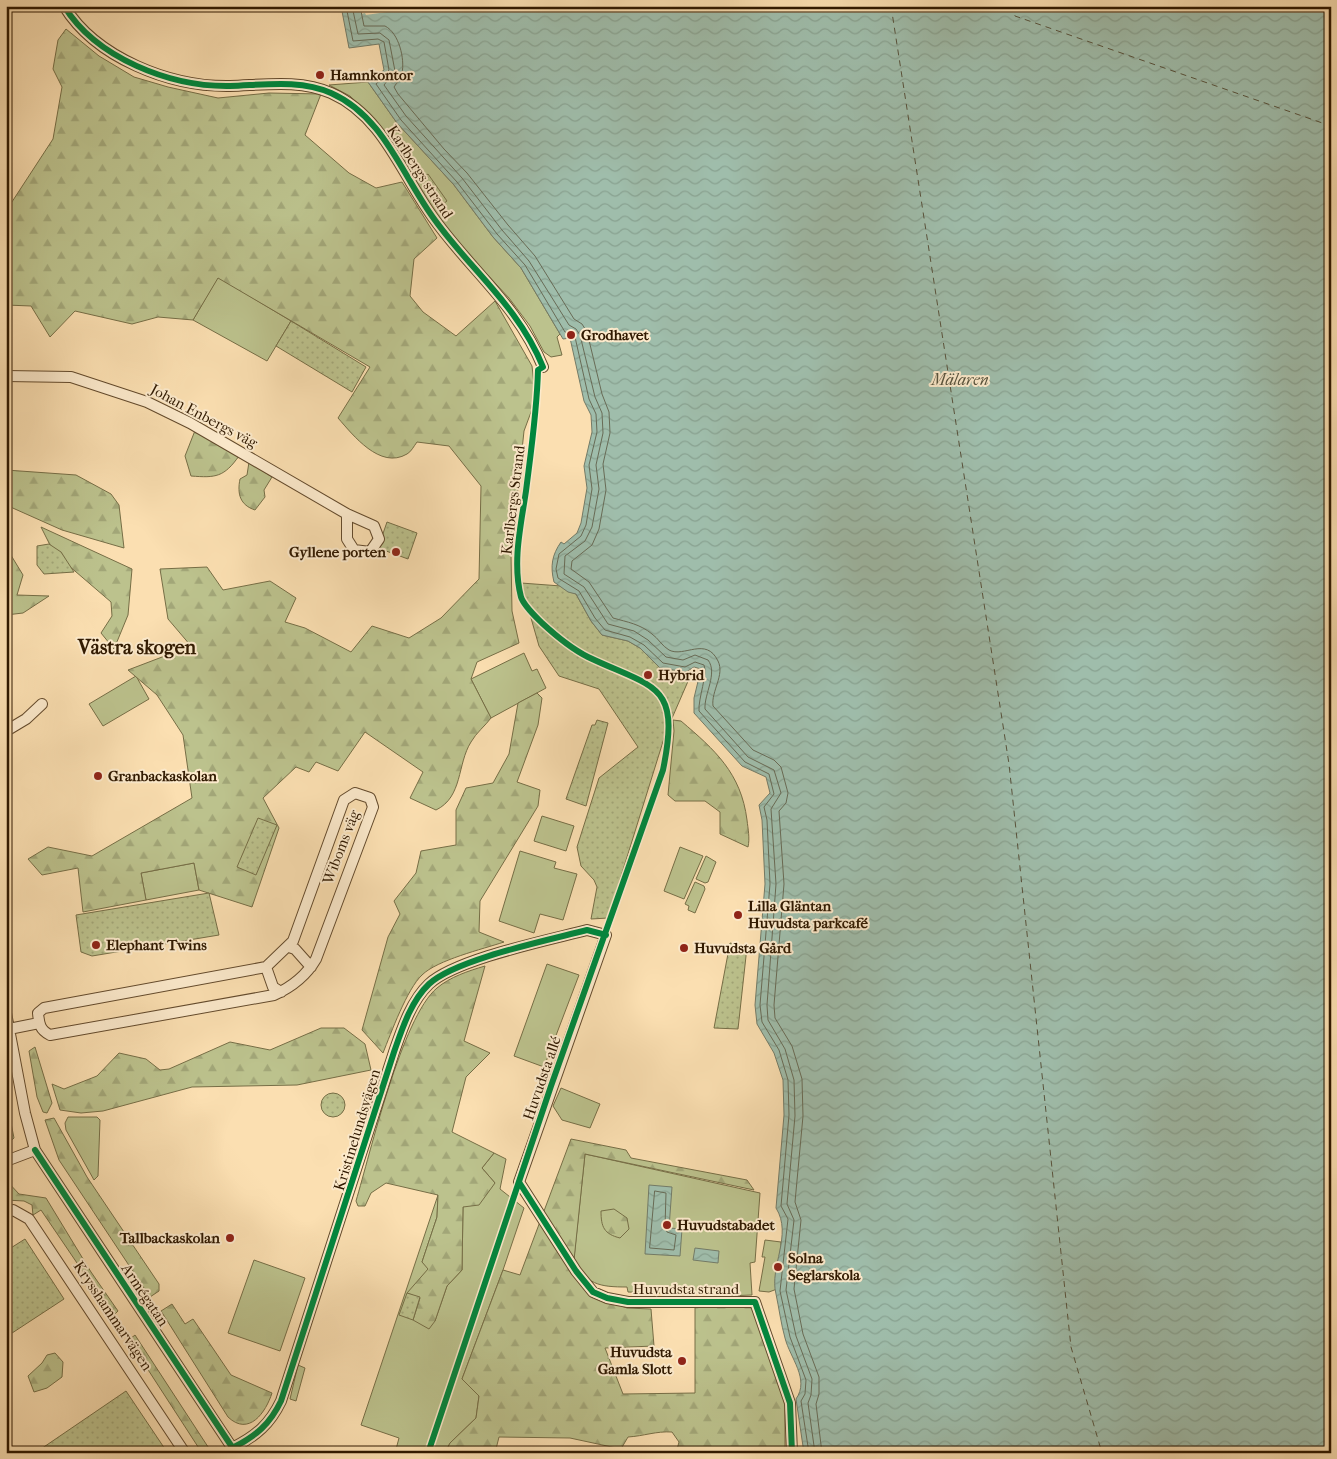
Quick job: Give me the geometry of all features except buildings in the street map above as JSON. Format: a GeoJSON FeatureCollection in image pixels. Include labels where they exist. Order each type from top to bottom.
{"type":"FeatureCollection","features":[{"type":"Feature","properties":{"kind":"street","name":"Karlbergs strand"},"geometry":{"type":"LineString","coordinates":[[64,6],[82,29],[104,48],[122,60],[149,71],[210,86],[313,87],[349,102],[378,130],[432,216],[519,320],[542,367]]}},
{"type":"Feature","properties":{"kind":"street","name":"Johan Enbergs väg"},"geometry":{"type":"LineString","coordinates":[[6,376],[71,377],[147,402],[190,423],[347,514]]}},
{"type":"Feature","properties":{"kind":"street"},"geometry":{"type":"LineString","coordinates":[[6,731],[26,719],[42,704]]}},
{"type":"Feature","properties":{"kind":"street","name":"Wiboms väg"},"geometry":{"type":"LineString","coordinates":[[38,1023],[43,1032],[50,1035],[281,992],[292,987],[311,967],[373,807],[370,798],[355,793],[344,800],[289,947],[266,967]]}},
{"type":"Feature","properties":{"kind":"street","name":"Kristinelundsvägen"},"geometry":{"type":"LineString","coordinates":[[235,1450],[260,1431],[270,1420],[281,1401],[402,1028],[420,994],[437,978],[464,965],[588,930],[606,935]]}},
{"type":"Feature","properties":{"kind":"street","name":"Huvudsta allé"},"geometry":{"type":"LineString","coordinates":[[519,1182],[606,935]]}},
{"type":"Feature","properties":{"kind":"street"},"geometry":{"type":"LineString","coordinates":[[289,947],[295,949],[311,967]]}},
{"type":"Feature","properties":{"kind":"street"},"geometry":{"type":"LineString","coordinates":[[9,1029],[38,1023],[38,1013],[44,1008],[266,967],[273,987],[281,992]]}},
{"type":"Feature","properties":{"kind":"street","name":"Armégatan"},"geometry":{"type":"LineString","coordinates":[[6,1013],[24,1113],[35,1150],[235,1450]]}},
{"type":"Feature","properties":{"kind":"street"},"geometry":{"type":"LineString","coordinates":[[6,1161],[35,1150]]}},
{"type":"Feature","properties":{"kind":"street","name":"Huvudsta strand"},"geometry":{"type":"LineString","coordinates":[[519,1182],[576,1271],[593,1292],[606,1298],[628,1302],[755,1302],[769,1348],[790,1403],[792,1453]]}},
{"type":"Feature","properties":{"kind":"street","name":"Krysshammarvägen"},"geometry":{"type":"LineString","coordinates":[[6,1213],[13,1210],[29,1219],[185,1453]]}},
{"type":"Feature","properties":{"kind":"green space"},"geometry":{"type":"Polygon","coordinates":[[[66,29],[99,56],[134,77],[168,87],[218,98],[269,93],[321,94],[305,135],[349,173],[376,188],[402,182],[437,238],[414,259],[410,296],[423,312],[456,336],[495,301],[532,366],[534,404],[524,431],[511,555],[512,611],[519,643],[477,662],[471,679],[491,718],[473,739],[451,797],[436,810],[410,798],[423,772],[365,732],[338,771],[316,762],[309,772],[296,767],[263,798],[279,828],[252,907],[199,890],[194,863],[141,873],[146,900],[83,912],[78,868],[42,875],[28,859],[48,847],[92,856],[192,798],[183,735],[157,695],[128,670],[191,646],[168,619],[160,569],[207,567],[223,590],[270,581],[296,598],[285,622],[305,628],[351,652],[372,626],[409,638],[441,618],[479,579],[481,486],[449,446],[417,442],[408,453],[397,458],[387,458],[377,454],[359,441],[338,418],[370,367],[218,278],[193,320],[158,317],[132,324],[75,311],[50,337],[31,306],[6,305],[6,211],[53,139],[62,87],[53,69],[58,40],[66,29]]]}},
{"type":"Feature","properties":{"kind":"green space"},"geometry":{"type":"Polygon","coordinates":[[[368,82],[397,123],[454,185],[493,237],[521,268],[560,334],[557,337],[562,355],[551,357],[544,352],[530,326],[509,298],[446,230],[379,124],[350,96],[329,85],[368,82]]]}},
{"type":"Feature","properties":{"kind":"green space"},"geometry":{"type":"Polygon","coordinates":[[[428,174],[447,201],[440,206],[421,179],[428,174]]]}},
{"type":"Feature","properties":{"kind":"green space"},"geometry":{"type":"Polygon","coordinates":[[[218,277],[291,321],[267,361],[193,320],[218,277]]]}},
{"type":"Feature","properties":{"kind":"green space"},"geometry":{"type":"Polygon","coordinates":[[[291,321],[366,367],[352,392],[276,346],[291,321]]]}},
{"type":"Feature","properties":{"kind":"green space"},"geometry":{"type":"Polygon","coordinates":[[[196,428],[239,456],[229,468],[219,475],[207,477],[191,476],[185,456],[196,428]]]}},
{"type":"Feature","properties":{"kind":"green space"},"geometry":{"type":"Polygon","coordinates":[[[249,462],[272,477],[264,490],[265,497],[255,510],[243,502],[239,494],[240,479],[247,475],[249,462]]]}},
{"type":"Feature","properties":{"kind":"green space"},"geometry":{"type":"Polygon","coordinates":[[[6,470],[76,475],[111,494],[119,505],[124,548],[62,530],[6,505],[6,470]]]}},
{"type":"Feature","properties":{"kind":"green space"},"geometry":{"type":"Polygon","coordinates":[[[387,522],[417,533],[408,559],[378,548],[387,522]]]}},
{"type":"Feature","properties":{"kind":"green space"},"geometry":{"type":"Polygon","coordinates":[[[41,527],[132,569],[128,615],[114,649],[101,633],[112,616],[111,602],[54,553],[41,527]]]}},
{"type":"Feature","properties":{"kind":"green space"},"geometry":{"type":"Polygon","coordinates":[[[49,544],[61,552],[74,572],[44,574],[37,565],[37,546],[49,544]]]}},
{"type":"Feature","properties":{"kind":"green space"},"geometry":{"type":"Polygon","coordinates":[[[6,547],[23,575],[17,595],[49,596],[23,613],[6,615],[6,547]]]}},
{"type":"Feature","properties":{"kind":"green space"},"geometry":{"type":"Polygon","coordinates":[[[521,583],[561,586],[576,594],[591,621],[602,635],[628,641],[640,648],[660,668],[686,672],[689,679],[666,732],[608,918],[591,919],[597,887],[594,880],[581,866],[577,847],[599,778],[638,747],[599,689],[559,676],[539,646],[521,583]]]}},
{"type":"Feature","properties":{"kind":"green space"},"geometry":{"type":"Polygon","coordinates":[[[524,653],[532,671],[537,669],[546,688],[491,718],[471,679],[524,653]]]}},
{"type":"Feature","properties":{"kind":"green space"},"geometry":{"type":"Polygon","coordinates":[[[136,676],[149,699],[103,726],[89,704],[136,676]]]}},
{"type":"Feature","properties":{"kind":"green space"},"geometry":{"type":"Polygon","coordinates":[[[537,693],[542,698],[538,725],[517,782],[540,790],[538,806],[480,901],[479,932],[504,942],[438,964],[422,975],[405,1001],[383,1053],[362,1030],[388,937],[400,914],[394,901],[416,873],[421,851],[456,845],[456,810],[466,788],[493,783],[509,754],[518,703],[537,693]]]}},
{"type":"Feature","properties":{"kind":"green space"},"geometry":{"type":"Polygon","coordinates":[[[597,720],[608,723],[586,806],[566,799],[592,725],[595,725],[597,720]]]}},
{"type":"Feature","properties":{"kind":"green space"},"geometry":{"type":"Polygon","coordinates":[[[673,720],[681,721],[705,742],[732,776],[744,803],[749,834],[748,847],[720,834],[720,812],[705,801],[675,801],[668,795],[674,731],[673,720]]]}},
{"type":"Feature","properties":{"kind":"green space"},"geometry":{"type":"Polygon","coordinates":[[[542,816],[574,826],[566,851],[534,841],[542,816]]]}},
{"type":"Feature","properties":{"kind":"green space"},"geometry":{"type":"Polygon","coordinates":[[[258,818],[277,825],[256,875],[237,867],[258,818]]]}},
{"type":"Feature","properties":{"kind":"green space"},"geometry":{"type":"Polygon","coordinates":[[[680,847],[703,856],[684,899],[664,891],[680,847]]]}},
{"type":"Feature","properties":{"kind":"green space"},"geometry":{"type":"Polygon","coordinates":[[[520,851],[556,862],[554,868],[577,874],[563,920],[540,914],[534,933],[499,921],[520,851]]]}},
{"type":"Feature","properties":{"kind":"green space"},"geometry":{"type":"Polygon","coordinates":[[[706,856],[716,862],[708,882],[705,883],[696,879],[706,856]]]}},
{"type":"Feature","properties":{"kind":"green space"},"geometry":{"type":"Polygon","coordinates":[[[194,863],[199,890],[146,900],[141,873],[194,863]]]}},
{"type":"Feature","properties":{"kind":"green space"},"geometry":{"type":"Polygon","coordinates":[[[695,882],[704,886],[705,889],[695,913],[688,910],[689,906],[685,904],[695,882]]]}},
{"type":"Feature","properties":{"kind":"green space"},"geometry":{"type":"Polygon","coordinates":[[[209,893],[219,935],[92,956],[81,952],[76,915],[209,893]]]}},
{"type":"Feature","properties":{"kind":"green space"},"geometry":{"type":"Polygon","coordinates":[[[730,943],[747,947],[738,1029],[714,1028],[730,943]]]}},
{"type":"Feature","properties":{"kind":"green space"},"geometry":{"type":"Polygon","coordinates":[[[547,964],[579,975],[544,1067],[514,1056],[547,964]]]}},
{"type":"Feature","properties":{"kind":"green space"},"geometry":{"type":"Polygon","coordinates":[[[485,966],[464,1041],[490,1053],[466,1077],[452,1132],[494,1153],[482,1168],[495,1183],[479,1205],[463,1207],[462,1270],[447,1286],[435,1321],[429,1329],[413,1320],[420,1298],[407,1293],[428,1269],[422,1262],[437,1217],[438,1195],[386,1183],[371,1193],[365,1206],[358,1206],[356,1201],[400,1056],[424,1004],[437,988],[448,981],[466,972],[485,966]]]}},
{"type":"Feature","properties":{"kind":"green space"},"geometry":{"type":"Polygon","coordinates":[[[321,1028],[344,1028],[365,1044],[371,1070],[297,1085],[192,1087],[103,1111],[81,1113],[60,1110],[52,1084],[64,1089],[97,1076],[119,1053],[146,1059],[160,1070],[169,1069],[230,1042],[270,1050],[321,1028]]]}},
{"type":"Feature","properties":{"kind":"green space"},"geometry":{"type":"Polygon","coordinates":[[[35,1047],[52,1103],[47,1113],[43,1112],[37,1097],[29,1051],[35,1047]]]}},
{"type":"Feature","properties":{"kind":"green space"},"geometry":{"type":"Polygon","coordinates":[[[561,1088],[600,1104],[590,1128],[562,1120],[553,1106],[561,1088]]]}},
{"type":"Feature","properties":{"kind":"green space"},"geometry":{"type":"Polygon","coordinates":[[[333,1093],[341,1097],[345,1105],[341,1113],[333,1117],[325,1113],[321,1105],[325,1097],[333,1093]]]}},
{"type":"Feature","properties":{"kind":"green space"},"geometry":{"type":"Polygon","coordinates":[[[68,1117],[97,1117],[100,1120],[98,1176],[94,1180],[66,1130],[65,1123],[68,1117]]]}},
{"type":"Feature","properties":{"kind":"green space"},"geometry":{"type":"Polygon","coordinates":[[[54,1118],[87,1177],[159,1284],[159,1291],[150,1297],[59,1160],[45,1120],[54,1118]]]}},
{"type":"Feature","properties":{"kind":"green space"},"geometry":{"type":"Polygon","coordinates":[[[11,1123],[14,1138],[6,1146],[6,1125],[11,1123]]]}},
{"type":"Feature","properties":{"kind":"green space"},"geometry":{"type":"Polygon","coordinates":[[[571,1139],[626,1150],[631,1158],[747,1180],[754,1190],[585,1154],[573,1270],[594,1296],[627,1308],[651,1309],[654,1346],[605,1348],[623,1394],[695,1393],[695,1306],[754,1306],[785,1402],[785,1453],[676,1453],[679,1442],[672,1432],[666,1432],[628,1437],[621,1449],[570,1438],[499,1437],[495,1453],[445,1453],[450,1443],[476,1418],[479,1396],[462,1379],[503,1270],[520,1275],[571,1139]]]}},
{"type":"Feature","properties":{"kind":"green space"},"geometry":{"type":"Polygon","coordinates":[[[494,1153],[506,1159],[500,1189],[524,1208],[462,1379],[479,1396],[476,1418],[450,1443],[445,1453],[395,1453],[399,1438],[361,1425],[438,1195],[437,1217],[422,1262],[429,1269],[408,1293],[435,1321],[447,1286],[462,1270],[463,1207],[495,1183],[482,1168],[494,1153]]]}},
{"type":"Feature","properties":{"kind":"green space","name":"Huvudstabadet"},"geometry":{"type":"Polygon","coordinates":[[[585,1154],[760,1193],[755,1262],[750,1263],[752,1295],[726,1296],[712,1292],[685,1294],[628,1292],[627,1287],[601,1285],[588,1279],[578,1267],[574,1258],[585,1154]]]}},
{"type":"Feature","properties":{"kind":"green space"},"geometry":{"type":"Polygon","coordinates":[[[6,1180],[19,1194],[46,1198],[91,1272],[118,1311],[113,1316],[41,1210],[33,1215],[32,1205],[24,1201],[6,1200],[6,1180]]]}},
{"type":"Feature","properties":{"kind":"green space"},"geometry":{"type":"Polygon","coordinates":[[[614,1209],[627,1218],[629,1229],[620,1238],[607,1232],[603,1226],[601,1211],[614,1209]]]}},
{"type":"Feature","properties":{"kind":"green space"},"geometry":{"type":"Polygon","coordinates":[[[25,1239],[64,1299],[6,1337],[6,1251],[25,1239]]]}},
{"type":"Feature","properties":{"kind":"green space","name":"Solna Seglarskola"},"geometry":{"type":"Polygon","coordinates":[[[765,1240],[781,1242],[777,1289],[769,1292],[759,1291],[765,1257],[762,1257],[765,1240]]]}},
{"type":"Feature","properties":{"kind":"green space"},"geometry":{"type":"Polygon","coordinates":[[[254,1260],[305,1278],[280,1351],[228,1333],[254,1260]]]}},
{"type":"Feature","properties":{"kind":"green space"},"geometry":{"type":"Polygon","coordinates":[[[407,1293],[420,1297],[413,1320],[399,1315],[407,1293]]]}},
{"type":"Feature","properties":{"kind":"green space"},"geometry":{"type":"Polygon","coordinates":[[[172,1304],[185,1324],[193,1319],[231,1375],[272,1393],[266,1408],[256,1420],[243,1424],[228,1417],[161,1311],[172,1304]]]}},
{"type":"Feature","properties":{"kind":"green space"},"geometry":{"type":"Polygon","coordinates":[[[135,1335],[212,1453],[202,1453],[132,1345],[130,1339],[135,1335]]]}},
{"type":"Feature","properties":{"kind":"green space"},"geometry":{"type":"Polygon","coordinates":[[[55,1353],[63,1362],[62,1377],[47,1388],[34,1392],[28,1376],[42,1363],[47,1355],[55,1353]]]}},
{"type":"Feature","properties":{"kind":"green space"},"geometry":{"type":"Polygon","coordinates":[[[298,1365],[305,1368],[296,1401],[290,1399],[298,1365]]]}},
{"type":"Feature","properties":{"kind":"green space"},"geometry":{"type":"Polygon","coordinates":[[[126,1391],[167,1452],[35,1453],[126,1391]]]}},
{"type":"Feature","properties":{"kind":"water","name":"Mälaren"},"geometry":{"type":"Polygon","coordinates":[[[341,6],[1331,6],[1331,1453],[804,1453],[796,1399],[800,1391],[800,1376],[787,1346],[775,1284],[775,1273],[782,1240],[781,1218],[776,1208],[784,1115],[783,1080],[774,1053],[757,1024],[755,1005],[765,884],[762,820],[759,805],[770,793],[766,777],[742,766],[694,713],[694,698],[701,669],[694,667],[686,672],[660,668],[640,648],[628,641],[602,635],[591,621],[576,594],[568,592],[554,582],[552,566],[556,551],[561,542],[564,544],[577,533],[581,523],[587,488],[584,466],[592,432],[591,415],[584,401],[570,338],[563,339],[521,268],[493,237],[454,185],[397,123],[368,82],[384,70],[379,44],[349,48],[341,6]]]}},
{"type":"Feature","properties":{"kind":"water"},"geometry":{"type":"Polygon","coordinates":[[[649,1185],[672,1187],[669,1228],[682,1229],[680,1256],[645,1254],[649,1185]]]}},
{"type":"Feature","properties":{"kind":"water"},"geometry":{"type":"Polygon","coordinates":[[[695,1248],[719,1251],[718,1263],[693,1260],[695,1248]]]}},
{"type":"Feature","properties":{"kind":"pier"},"geometry":{"type":"Polygon","coordinates":[[[360,6],[400,6],[400,10],[366,15],[365,13],[361,14],[360,6]]]}},
{"type":"Feature","properties":{"kind":"ferry route"},"geometry":{"type":"LineString","coordinates":[[891,6],[1009,764],[1071,1347],[1102,1453]]}},
{"type":"Feature","properties":{"kind":"ferry route"},"geometry":{"type":"LineString","coordinates":[[1009,6],[1015,16],[1331,126]]}},
{"type":"Feature","properties":{"kind":"cycle path","name":"Karlbergs Strand"},"geometry":{"type":"LineString","coordinates":[[64,6],[95,41],[136,66],[160,75],[207,85],[294,84],[319,89],[349,103],[378,131],[446,235],[507,306],[533,345],[543,367],[538,370],[534,431],[518,544],[517,570],[522,600],[542,623],[570,646],[588,657],[646,684],[657,692],[665,704],[668,720],[668,741],[663,770],[551,1086],[428,1453]]}},
{"type":"Feature","properties":{"kind":"cycle path"},"geometry":{"type":"LineString","coordinates":[[234,1447],[262,1428],[281,1401],[400,1034],[417,999],[429,984],[442,975],[460,966],[504,951],[587,930],[606,935]]}},
{"type":"Feature","properties":{"kind":"cycle path"},"geometry":{"type":"LineString","coordinates":[[35,1150],[236,1453]]}},
{"type":"Feature","properties":{"kind":"cycle path"},"geometry":{"type":"LineString","coordinates":[[519,1182],[576,1271],[593,1292],[607,1298],[628,1302],[755,1302],[790,1403],[792,1453]]}},
{"type":"Feature","properties":{"kind":"place","name":"Hamnkontor"},"geometry":{"type":"Point","coordinates":[320,75]}},
{"type":"Feature","properties":{"kind":"place","name":"Grodhavet"},"geometry":{"type":"Point","coordinates":[571,335]}},
{"type":"Feature","properties":{"kind":"place","name":"Gyllene porten"},"geometry":{"type":"Point","coordinates":[396,552]}},
{"type":"Feature","properties":{"kind":"place","name":"Hybrid"},"geometry":{"type":"Point","coordinates":[648,675]}},
{"type":"Feature","properties":{"kind":"place","name":"Granbackaskolan"},"geometry":{"type":"Point","coordinates":[98,776]}},
{"type":"Feature","properties":{"kind":"place","name":"Lilla Gläntan Huvudsta parkcafé"},"geometry":{"type":"Point","coordinates":[738,915]}},
{"type":"Feature","properties":{"kind":"place","name":"Elephant Twins"},"geometry":{"type":"Point","coordinates":[96,945]}},
{"type":"Feature","properties":{"kind":"place","name":"Huvudsta Gård"},"geometry":{"type":"Point","coordinates":[684,948]}},
{"type":"Feature","properties":{"kind":"place","name":"Huvudstabadet"},"geometry":{"type":"Point","coordinates":[667,1225]}},
{"type":"Feature","properties":{"kind":"place","name":"Tallbackaskolan"},"geometry":{"type":"Point","coordinates":[230,1238]}},
{"type":"Feature","properties":{"kind":"place","name":"Solna Seglarskola"},"geometry":{"type":"Point","coordinates":[778,1267]}},
{"type":"Feature","properties":{"kind":"place","name":"Huvudsta Gamla Slott"},"geometry":{"type":"Point","coordinates":[682,1361]}},
{"type":"Feature","properties":{"kind":"district","name":"Västra skogen"},"geometry":{"type":"Point","coordinates":[137,647]}}]}
